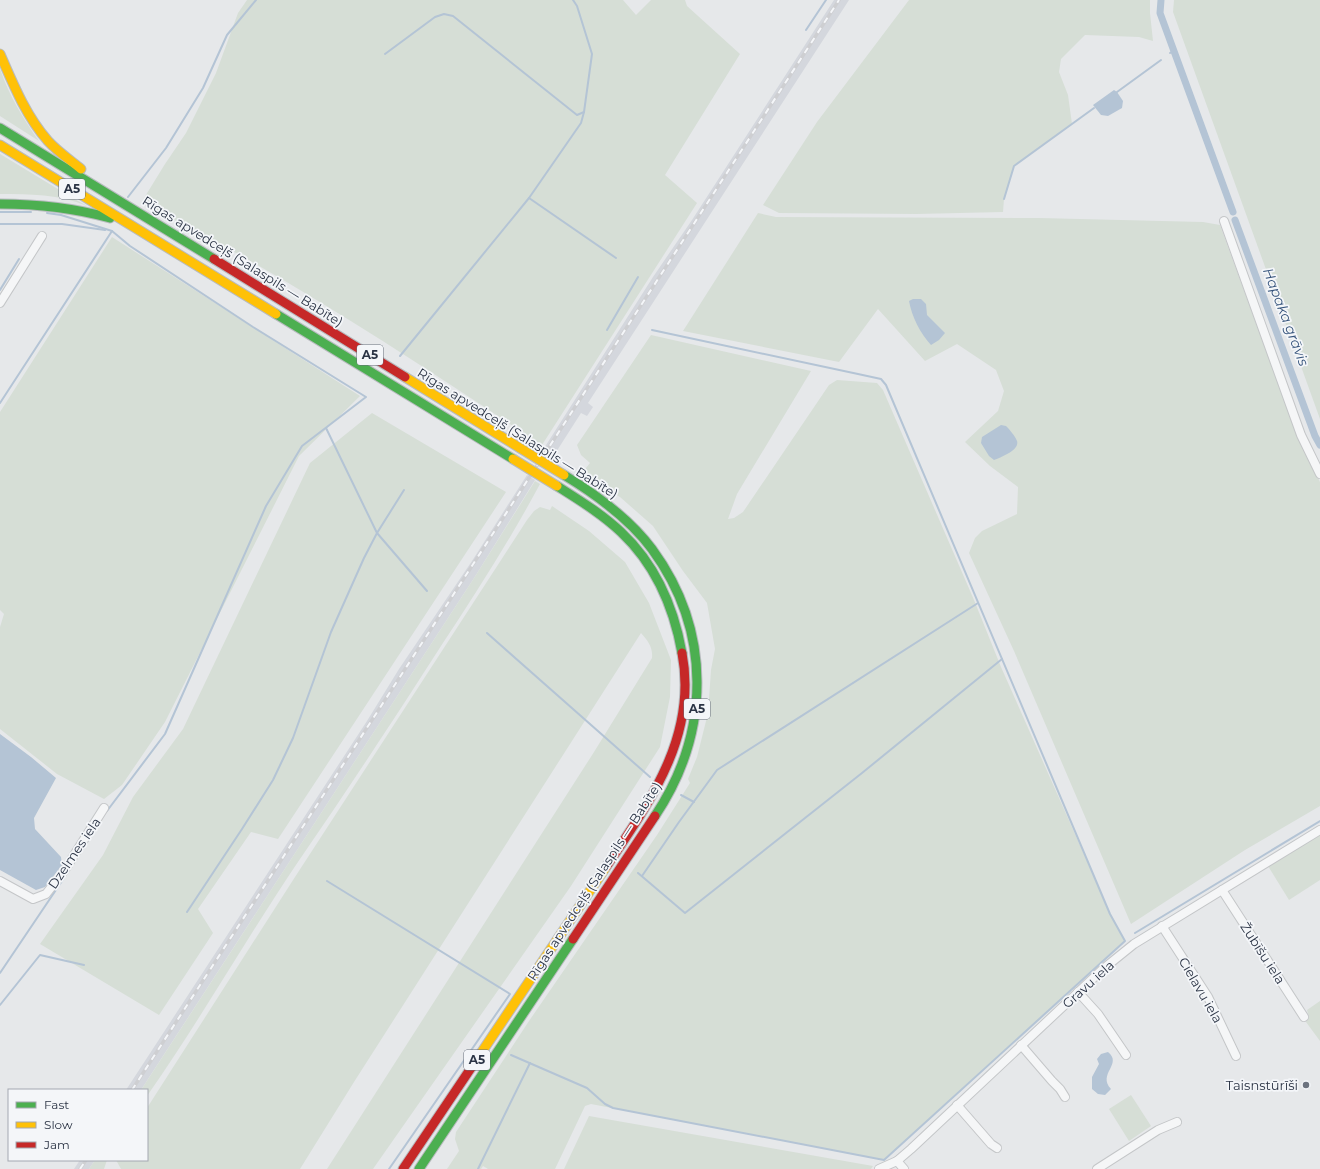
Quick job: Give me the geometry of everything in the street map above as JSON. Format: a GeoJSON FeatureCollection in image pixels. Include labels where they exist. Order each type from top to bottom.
{"type":"FeatureCollection","features":[{"type":"Feature","properties":{"kind":"highway"},"geometry":{"type":"LineString","coordinates":[[0,54],[20,100],[35,124],[49,142],[114,197]]}},
{"type":"Feature","properties":{"kind":"highway","name":"Rīgas apvedceļš (Salaspils — Babīte)"},"geometry":{"type":"LineString","coordinates":[[0,128],[114,197],[599,498],[630,524],[654,551],[674,584],[689,621],[698,657],[699,690],[693,729],[682,764],[658,811],[419,1169]]}},
{"type":"Feature","properties":{"kind":"highway","name":"Rīgas apvedceļš (Salaspils — Babīte)"},"geometry":{"type":"LineString","coordinates":[[0,146],[138,228],[513,458],[590,508],[623,534],[648,564],[662,588],[674,615],[684,656],[686,693],[680,730],[667,767],[644,808],[403,1169]]}},
{"type":"Feature","properties":{"kind":"highway"},"geometry":{"type":"LineString","coordinates":[[0,204],[14,203],[84,210],[138,228]]}},
{"type":"Feature","properties":{"kind":"street"},"geometry":{"type":"LineString","coordinates":[[1224,221],[1301,435],[1320,474]]}},
{"type":"Feature","properties":{"kind":"street"},"geometry":{"type":"LineString","coordinates":[[0,303],[42,236]]}},
{"type":"Feature","properties":{"kind":"street","name":"Dzelmes iela"},"geometry":{"type":"LineString","coordinates":[[0,881],[33,899],[46,894],[64,871],[104,808]]}},
{"type":"Feature","properties":{"kind":"street","name":"Gravu iela"},"geometry":{"type":"LineString","coordinates":[[879,1169],[897,1161],[1103,969],[1134,944],[1320,830]]}},
{"type":"Feature","properties":{"kind":"street","name":"Žubīšu iela"},"geometry":{"type":"LineString","coordinates":[[1222,890],[1304,1017]]}},
{"type":"Feature","properties":{"kind":"street","name":"Cielavu iela"},"geometry":{"type":"LineString","coordinates":[[1162,926],[1208,997],[1236,1056]]}},
{"type":"Feature","properties":{"kind":"street"},"geometry":{"type":"LineString","coordinates":[[1078,992],[1098,1014],[1126,1056]]}},
{"type":"Feature","properties":{"kind":"street"},"geometry":{"type":"LineString","coordinates":[[1021,1045],[1052,1081],[1060,1088],[1066,1097]]}},
{"type":"Feature","properties":{"kind":"street"},"geometry":{"type":"LineString","coordinates":[[957,1105],[991,1144],[997,1148]]}},
{"type":"Feature","properties":{"kind":"street"},"geometry":{"type":"LineString","coordinates":[[1098,1169],[1158,1130],[1177,1122]]}},
{"type":"Feature","properties":{"kind":"street"},"geometry":{"type":"LineString","coordinates":[[897,1161],[904,1169]]}},
{"type":"Feature","properties":{"kind":"shaded area"},"geometry":{"type":"Polygon","coordinates":[[[247,0],[623,0],[636,15],[651,0],[685,0],[687,6],[740,54],[665,175],[697,203],[542,445],[395,349],[295,287],[245,258],[141,203],[186,133],[216,73],[238,13],[247,0]]]}},
{"type":"Feature","properties":{"kind":"shaded area"},"geometry":{"type":"Polygon","coordinates":[[[834,0],[849,0],[588,403],[593,407],[587,416],[581,413],[551,460],[541,453],[653,277],[692,220],[834,0]]]}},
{"type":"Feature","properties":{"kind":"shaded area"},"geometry":{"type":"Polygon","coordinates":[[[909,0],[1150,0],[1153,41],[1139,37],[1085,35],[1061,59],[1059,72],[1068,95],[1072,124],[1014,166],[1004,199],[1003,212],[917,214],[779,213],[763,205],[817,122],[909,0]]]}},
{"type":"Feature","properties":{"kind":"shaded area"},"geometry":{"type":"Polygon","coordinates":[[[1174,0],[1320,0],[1320,419],[1173,12],[1174,0]]]}},
{"type":"Feature","properties":{"kind":"shaded area"},"geometry":{"type":"Polygon","coordinates":[[[0,69],[17,106],[39,141],[0,116],[0,69]]]}},
{"type":"Feature","properties":{"kind":"shaded area"},"geometry":{"type":"Polygon","coordinates":[[[0,154],[87,206],[55,197],[0,194],[0,154]]]}},
{"type":"Feature","properties":{"kind":"shaded area"},"geometry":{"type":"Polygon","coordinates":[[[758,213],[776,217],[1039,218],[1203,222],[1220,225],[1297,435],[1320,482],[1320,806],[1245,850],[1131,924],[1014,651],[969,553],[975,538],[982,531],[1017,514],[1018,487],[990,466],[965,442],[998,411],[1004,391],[996,370],[957,344],[925,361],[878,309],[839,362],[683,331],[758,213]]]}},
{"type":"Feature","properties":{"kind":"shaded area"},"geometry":{"type":"Polygon","coordinates":[[[112,237],[360,396],[299,456],[165,722],[122,785],[104,799],[57,774],[0,729],[0,627],[4,614],[0,610],[0,412],[112,237]]]}},
{"type":"Feature","properties":{"kind":"shaded area"},"geometry":{"type":"Polygon","coordinates":[[[651,335],[811,371],[737,494],[728,519],[734,518],[743,512],[829,385],[837,380],[877,383],[883,390],[974,600],[1001,667],[1110,913],[1125,941],[884,1160],[591,1104],[585,1106],[555,1169],[488,1169],[483,1166],[481,1169],[447,1169],[459,1151],[455,1139],[456,1132],[529,1021],[657,835],[690,783],[688,779],[697,757],[708,713],[711,670],[715,649],[707,603],[683,571],[653,526],[620,497],[581,474],[590,463],[581,455],[577,445],[651,335]]]}},
{"type":"Feature","properties":{"kind":"shaded area"},"geometry":{"type":"Polygon","coordinates":[[[372,413],[506,492],[278,839],[251,832],[198,909],[213,933],[159,1015],[40,944],[103,855],[133,797],[183,729],[310,463],[372,413]]]}},
{"type":"Feature","properties":{"kind":"shaded area"},"geometry":{"type":"Polygon","coordinates":[[[527,475],[535,480],[476,575],[142,1089],[127,1089],[367,721],[399,669],[472,561],[527,475]]]}},
{"type":"Feature","properties":{"kind":"shaded area"},"geometry":{"type":"Polygon","coordinates":[[[535,481],[540,484],[505,546],[480,586],[371,753],[280,888],[148,1095],[148,1089],[142,1089],[476,575],[535,481]]]}},
{"type":"Feature","properties":{"kind":"shaded area"},"geometry":{"type":"Polygon","coordinates":[[[552,506],[589,531],[625,562],[649,603],[671,660],[670,697],[660,747],[571,886],[373,1169],[327,1169],[594,752],[652,658],[650,644],[641,633],[300,1169],[121,1169],[117,1161],[148,1161],[148,1106],[527,520],[534,511],[540,507],[550,510],[552,506]]]}},
{"type":"Feature","properties":{"kind":"shaded area"},"geometry":{"type":"Polygon","coordinates":[[[1320,835],[1320,880],[1289,900],[1268,866],[1320,835]]]}},
{"type":"Feature","properties":{"kind":"shaded area"},"geometry":{"type":"Polygon","coordinates":[[[1320,1001],[1320,1041],[1306,1022],[1309,1017],[1307,1010],[1320,1001]]]}},
{"type":"Feature","properties":{"kind":"shaded area"},"geometry":{"type":"Polygon","coordinates":[[[1131,1095],[1151,1126],[1129,1141],[1109,1109],[1131,1095]]]}},
{"type":"Feature","properties":{"kind":"shaded area"},"geometry":{"type":"Polygon","coordinates":[[[589,1116],[873,1166],[871,1169],[564,1169],[589,1116]]]}},
{"type":"Feature","properties":{"kind":"shaded area"},"geometry":{"type":"Polygon","coordinates":[[[79,1161],[94,1161],[89,1169],[74,1169],[79,1161]]]}},
{"type":"Feature","properties":{"kind":"shaded area"},"geometry":{"type":"Polygon","coordinates":[[[94,1161],[107,1161],[104,1169],[89,1169],[94,1161]]]}},
{"type":"Feature","properties":{"kind":"water"},"geometry":{"type":"Polygon","coordinates":[[[1114,90],[1123,101],[1122,108],[1108,116],[1101,115],[1093,105],[1114,90]]]}},
{"type":"Feature","properties":{"kind":"water"},"geometry":{"type":"Polygon","coordinates":[[[913,299],[921,299],[926,304],[927,315],[945,333],[939,340],[931,345],[923,335],[914,319],[909,301],[913,299]]]}},
{"type":"Feature","properties":{"kind":"water"},"geometry":{"type":"Polygon","coordinates":[[[1001,425],[1006,426],[1011,431],[1017,441],[1017,444],[1016,447],[1009,453],[994,460],[989,456],[981,443],[982,437],[1001,425]]]}},
{"type":"Feature","properties":{"kind":"water"},"geometry":{"type":"Polygon","coordinates":[[[0,734],[56,778],[34,818],[35,829],[61,857],[62,865],[45,887],[36,890],[0,870],[0,734]]]}},
{"type":"Feature","properties":{"kind":"water"},"geometry":{"type":"Polygon","coordinates":[[[1108,1052],[1112,1056],[1113,1061],[1107,1079],[1107,1084],[1111,1089],[1105,1095],[1098,1094],[1092,1089],[1092,1077],[1099,1064],[1097,1059],[1101,1054],[1108,1052]]]}},
{"type":"Feature","properties":{"kind":"waterway"},"geometry":{"type":"LineString","coordinates":[[128,197],[166,148],[203,88],[227,35],[256,0]]}},
{"type":"Feature","properties":{"kind":"waterway"},"geometry":{"type":"LineString","coordinates":[[400,356],[529,198],[581,123],[584,112],[592,54],[577,6],[573,0]]}},
{"type":"Feature","properties":{"kind":"waterway"},"geometry":{"type":"LineString","coordinates":[[806,30],[826,0]]}},
{"type":"Feature","properties":{"kind":"waterway","name":"Hapaka grāvis"},"geometry":{"type":"LineString","coordinates":[[1161,0],[1160,13],[1233,212]]}},
{"type":"Feature","properties":{"kind":"waterway"},"geometry":{"type":"LineString","coordinates":[[385,54],[435,17],[444,14],[453,16],[577,115],[584,112]]}},
{"type":"Feature","properties":{"kind":"waterway"},"geometry":{"type":"LineString","coordinates":[[1117,92],[1161,60]]}},
{"type":"Feature","properties":{"kind":"waterway"},"geometry":{"type":"LineString","coordinates":[[1004,199],[1014,166],[1094,108]]}},
{"type":"Feature","properties":{"kind":"waterway"},"geometry":{"type":"LineString","coordinates":[[529,198],[616,258]]}},
{"type":"Feature","properties":{"kind":"waterway"},"geometry":{"type":"LineString","coordinates":[[0,212],[31,212]]}},
{"type":"Feature","properties":{"kind":"waterway"},"geometry":{"type":"LineString","coordinates":[[47,213],[61,215],[112,231],[130,246],[253,327],[366,397],[302,446],[266,506],[165,734],[107,811]]}},
{"type":"Feature","properties":{"kind":"waterway","name":"Hapaka grāvis"},"geometry":{"type":"LineString","coordinates":[[1235,220],[1315,436],[1320,445]]}},
{"type":"Feature","properties":{"kind":"waterway"},"geometry":{"type":"LineString","coordinates":[[0,224],[62,224],[105,230]]}},
{"type":"Feature","properties":{"kind":"waterway"},"geometry":{"type":"LineString","coordinates":[[0,403],[112,231]]}},
{"type":"Feature","properties":{"kind":"waterway"},"geometry":{"type":"LineString","coordinates":[[0,290],[19,259]]}},
{"type":"Feature","properties":{"kind":"waterway"},"geometry":{"type":"LineString","coordinates":[[607,330],[638,277]]}},
{"type":"Feature","properties":{"kind":"waterway"},"geometry":{"type":"LineString","coordinates":[[511,1055],[587,1088],[605,1104],[613,1108],[884,1160],[1125,941],[1110,914],[886,385],[881,379],[652,330]]}},
{"type":"Feature","properties":{"kind":"waterway"},"geometry":{"type":"LineString","coordinates":[[326,428],[377,533],[427,591]]}},
{"type":"Feature","properties":{"kind":"waterway"},"geometry":{"type":"LineString","coordinates":[[187,912],[273,780],[293,738],[331,632],[364,558],[377,533],[404,490]]}},
{"type":"Feature","properties":{"kind":"waterway"},"geometry":{"type":"LineString","coordinates":[[642,876],[717,770],[978,603]]}},
{"type":"Feature","properties":{"kind":"waterway"},"geometry":{"type":"LineString","coordinates":[[487,633],[650,777]]}},
{"type":"Feature","properties":{"kind":"waterway"},"geometry":{"type":"LineString","coordinates":[[638,873],[685,913],[862,773],[1002,659]]}},
{"type":"Feature","properties":{"kind":"waterway"},"geometry":{"type":"LineString","coordinates":[[681,795],[694,802]]}},
{"type":"Feature","properties":{"kind":"waterway"},"geometry":{"type":"LineString","coordinates":[[1135,933],[1320,821]]}},
{"type":"Feature","properties":{"kind":"waterway"},"geometry":{"type":"LineString","coordinates":[[0,973],[64,878]]}},
{"type":"Feature","properties":{"kind":"waterway"},"geometry":{"type":"LineString","coordinates":[[327,881],[510,994],[389,1169]]}},
{"type":"Feature","properties":{"kind":"waterway"},"geometry":{"type":"LineString","coordinates":[[0,1005],[40,955],[84,965]]}},
{"type":"Feature","properties":{"kind":"waterway"},"geometry":{"type":"LineString","coordinates":[[478,1169],[530,1063]]}},
{"type":"Feature","properties":{"kind":"railway"},"geometry":{"type":"LineString","coordinates":[[133,1089],[839,0]]}},
{"type":"Feature","properties":{"kind":"railway"},"geometry":{"type":"LineString","coordinates":[[80,1169],[85,1161]]}},
{"type":"Feature","properties":{"kind":"traffic: fast"},"geometry":{"type":"LineString","coordinates":[[0,128],[214,259]]}},
{"type":"Feature","properties":{"kind":"traffic: fast"},"geometry":{"type":"LineString","coordinates":[[0,204],[55,207],[110,218]]}},
{"type":"Feature","properties":{"kind":"traffic: fast"},"geometry":{"type":"LineString","coordinates":[[276,314],[513,459]]}},
{"type":"Feature","properties":{"kind":"traffic: fast"},"geometry":{"type":"LineString","coordinates":[[564,475],[612,508],[643,538],[652,549],[672,581],[686,614],[694,647],[697,682],[694,716],[687,750],[673,784],[655,816]]}},
{"type":"Feature","properties":{"kind":"traffic: fast"},"geometry":{"type":"LineString","coordinates":[[557,486],[614,525],[644,558],[653,572],[668,603],[682,653]]}},
{"type":"Feature","properties":{"kind":"traffic: fast"},"geometry":{"type":"LineString","coordinates":[[419,1169],[573,939]]}},
{"type":"Feature","properties":{"kind":"traffic: slow"},"geometry":{"type":"LineString","coordinates":[[0,54],[21,99],[40,131],[55,148],[81,169]]}},
{"type":"Feature","properties":{"kind":"traffic: slow"},"geometry":{"type":"LineString","coordinates":[[0,145],[276,314]]}},
{"type":"Feature","properties":{"kind":"traffic: slow"},"geometry":{"type":"LineString","coordinates":[[405,377],[520,448]]}},
{"type":"Feature","properties":{"kind":"traffic: slow"},"geometry":{"type":"LineString","coordinates":[[520,448],[564,475]]}},
{"type":"Feature","properties":{"kind":"traffic: slow"},"geometry":{"type":"LineString","coordinates":[[513,459],[557,486]]}},
{"type":"Feature","properties":{"kind":"traffic: slow"},"geometry":{"type":"LineString","coordinates":[[471,1068],[606,867]]}},
{"type":"Feature","properties":{"kind":"traffic: jam"},"geometry":{"type":"LineString","coordinates":[[214,259],[405,377]]}},
{"type":"Feature","properties":{"kind":"traffic: jam"},"geometry":{"type":"LineString","coordinates":[[606,867],[653,793],[666,767],[676,740],[683,712],[685,683],[682,653]]}},
{"type":"Feature","properties":{"kind":"traffic: jam"},"geometry":{"type":"LineString","coordinates":[[573,939],[655,816]]}},
{"type":"Feature","properties":{"kind":"traffic: jam"},"geometry":{"type":"LineString","coordinates":[[403,1169],[471,1068]]}},
{"type":"Feature","properties":{"kind":"place","name":"Taisnstūrīši"},"geometry":{"type":"Point","coordinates":[1306,1085]}}]}
